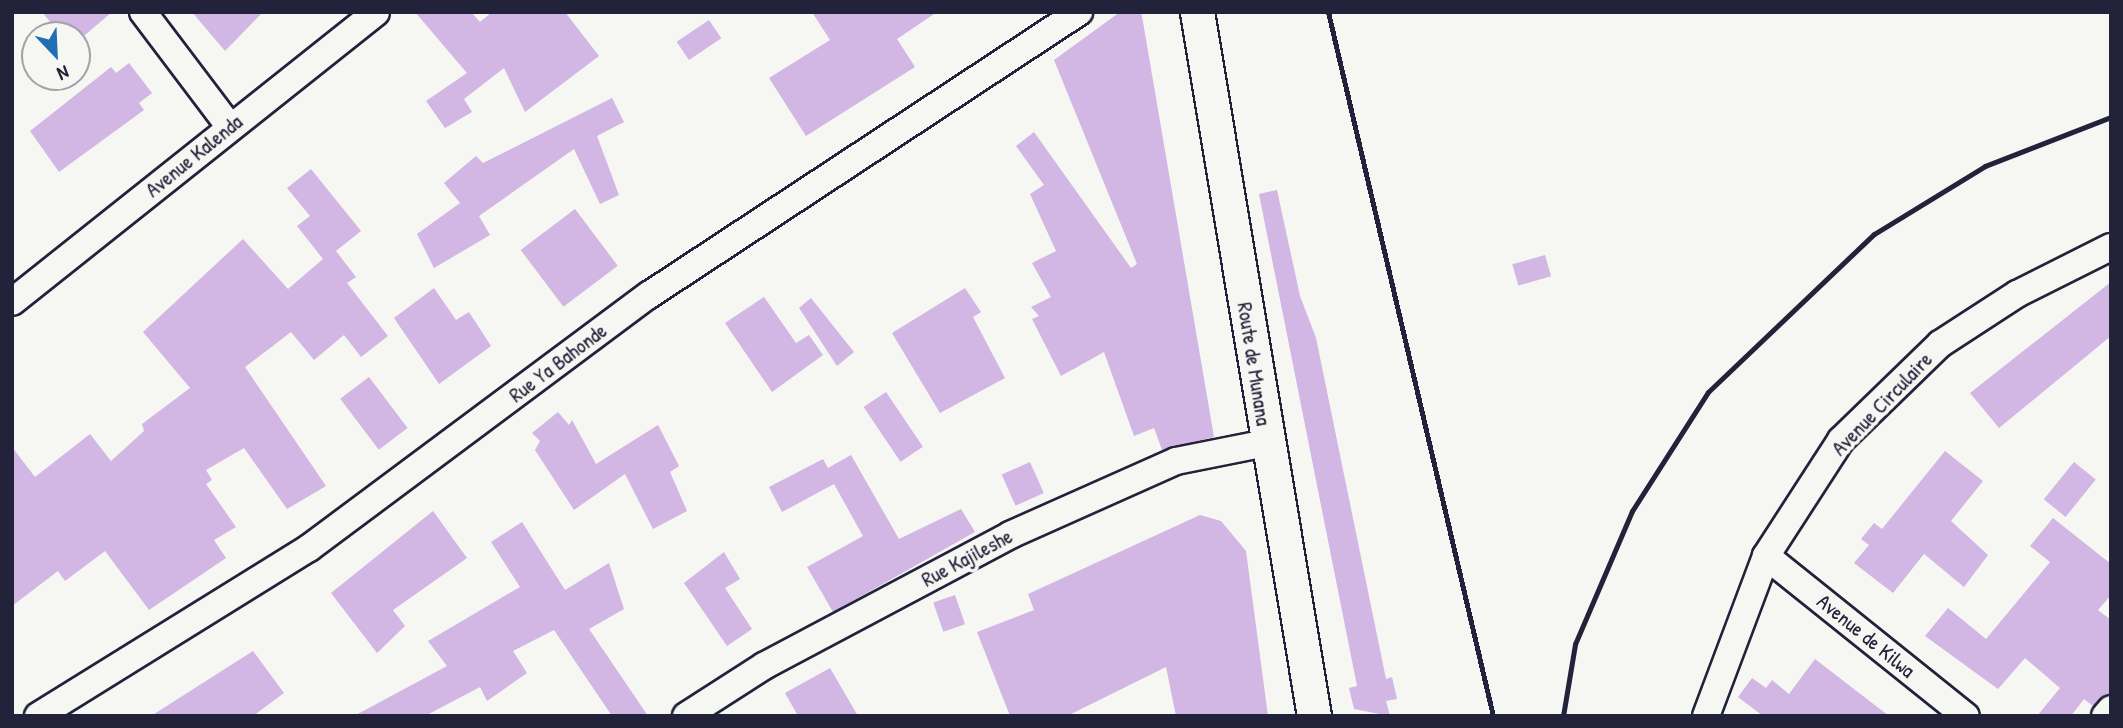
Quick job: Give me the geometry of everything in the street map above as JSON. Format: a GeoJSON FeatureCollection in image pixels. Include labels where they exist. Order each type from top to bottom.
{"type":"FeatureCollection","features":[{"type":"Feature","properties":{"kind":"main road","name":"Route de Munana"},"geometry":{"type":"LineString","coordinates":[[1197,12],[1266,443],[1314,716]]}},
{"type":"Feature","properties":{"kind":"street"},"geometry":{"type":"LineString","coordinates":[[143,12],[230,127]]}},
{"type":"Feature","properties":{"kind":"street","name":"Avenue Kalenda"},"geometry":{"type":"LineString","coordinates":[[12,302],[376,12]]}},
{"type":"Feature","properties":{"kind":"street","name":"Rue Ya Bahonde"},"geometry":{"type":"LineString","coordinates":[[38,716],[309,548],[649,295],[1079,12]]}},
{"type":"Feature","properties":{"kind":"street","name":"Avenue Circulaire"},"geometry":{"type":"LineString","coordinates":[[1706,716],[1766,556],[1841,440],[1940,344],[2017,294],[2111,247]]}},
{"type":"Feature","properties":{"kind":"street","name":"Rue Kajileshe"},"geometry":{"type":"LineString","coordinates":[[686,716],[764,666],[1010,535],[1176,461],[1266,443]]}},
{"type":"Feature","properties":{"kind":"street","name":"Avenue de Kilwa"},"geometry":{"type":"LineString","coordinates":[[1766,556],[1966,716]]}},
{"type":"Feature","properties":{"kind":"street"},"geometry":{"type":"LineString","coordinates":[[2105,716],[2111,709]]}},
{"type":"Feature","properties":{"kind":"building"},"geometry":{"type":"Polygon","coordinates":[[[42,12],[112,12],[91,30],[91,21],[49,21],[42,12]]]}},
{"type":"Feature","properties":{"kind":"building"},"geometry":{"type":"Polygon","coordinates":[[[192,12],[263,12],[225,51],[192,12]]]}},
{"type":"Feature","properties":{"kind":"building"},"geometry":{"type":"Polygon","coordinates":[[[415,12],[471,12],[480,22],[492,12],[565,12],[599,56],[525,112],[504,68],[464,99],[472,112],[445,128],[426,101],[467,73],[415,12]]]}},
{"type":"Feature","properties":{"kind":"building"},"geometry":{"type":"Polygon","coordinates":[[[812,12],[937,12],[897,39],[915,67],[806,136],[769,78],[830,40],[812,12]]]}},
{"type":"Feature","properties":{"kind":"building"},"geometry":{"type":"Polygon","coordinates":[[[1120,12],[1141,12],[1214,437],[1162,450],[1154,428],[1134,436],[1104,352],[1061,376],[1032,319],[1039,316],[1031,307],[1051,297],[1032,263],[1056,251],[1030,194],[1044,185],[1016,146],[1034,132],[1131,268],[1137,264],[1054,60],[1120,12]]]}},
{"type":"Feature","properties":{"kind":"building"},"geometry":{"type":"Polygon","coordinates":[[[709,20],[721,38],[689,60],[677,42],[709,20]]]}},
{"type":"Feature","properties":{"kind":"building"},"geometry":{"type":"Polygon","coordinates":[[[129,63],[152,93],[139,103],[144,110],[59,172],[30,131],[81,91],[91,91],[91,83],[111,67],[116,73],[129,63]]]}},
{"type":"Feature","properties":{"kind":"building"},"geometry":{"type":"Polygon","coordinates":[[[612,98],[624,122],[597,136],[619,195],[600,204],[574,149],[479,216],[490,235],[434,268],[417,234],[460,203],[444,183],[476,156],[483,163],[612,98]]]}},
{"type":"Feature","properties":{"kind":"building"},"geometry":{"type":"Polygon","coordinates":[[[311,169],[361,231],[336,251],[356,277],[347,283],[388,336],[361,357],[344,335],[314,360],[291,332],[245,367],[326,486],[287,509],[244,448],[206,470],[212,480],[206,484],[236,527],[214,540],[226,558],[149,610],[105,551],[65,581],[58,571],[12,606],[12,447],[35,477],[90,434],[111,461],[144,431],[142,424],[190,388],[143,332],[243,239],[288,289],[323,259],[297,226],[310,216],[287,188],[311,169]]]}},
{"type":"Feature","properties":{"kind":"building"},"geometry":{"type":"Polygon","coordinates":[[[1277,190],[1300,296],[1316,338],[1386,679],[1392,677],[1397,699],[1386,701],[1390,716],[1354,709],[1349,688],[1357,686],[1259,194],[1277,190]]]}},
{"type":"Feature","properties":{"kind":"building"},"geometry":{"type":"Polygon","coordinates":[[[575,209],[618,266],[563,307],[521,250],[575,209]]]}},
{"type":"Feature","properties":{"kind":"building"},"geometry":{"type":"Polygon","coordinates":[[[1545,255],[1551,276],[1518,286],[1512,264],[1545,255]]]}},
{"type":"Feature","properties":{"kind":"building"},"geometry":{"type":"Polygon","coordinates":[[[2111,282],[2111,336],[1999,428],[1970,393],[2111,282]]]}},
{"type":"Feature","properties":{"kind":"building"},"geometry":{"type":"Polygon","coordinates":[[[434,288],[456,320],[469,312],[491,346],[439,384],[394,318],[434,288]]]}},
{"type":"Feature","properties":{"kind":"building"},"geometry":{"type":"Polygon","coordinates":[[[965,288],[981,312],[973,317],[1005,378],[940,413],[892,333],[965,288]]]}},
{"type":"Feature","properties":{"kind":"building"},"geometry":{"type":"Polygon","coordinates":[[[764,297],[796,343],[809,335],[823,355],[772,392],[725,323],[764,297]]]}},
{"type":"Feature","properties":{"kind":"building"},"geometry":{"type":"Polygon","coordinates":[[[811,298],[854,352],[837,366],[799,308],[811,298]]]}},
{"type":"Feature","properties":{"kind":"building"},"geometry":{"type":"Polygon","coordinates":[[[369,377],[408,428],[379,450],[340,399],[369,377]]]}},
{"type":"Feature","properties":{"kind":"building"},"geometry":{"type":"Polygon","coordinates":[[[886,392],[923,447],[901,462],[864,407],[886,392]]]}},
{"type":"Feature","properties":{"kind":"building"},"geometry":{"type":"Polygon","coordinates":[[[558,412],[569,425],[572,420],[596,464],[658,425],[679,466],[670,472],[687,511],[653,529],[625,474],[574,510],[535,450],[540,441],[532,433],[558,412]]]}},
{"type":"Feature","properties":{"kind":"building"},"geometry":{"type":"Polygon","coordinates":[[[1945,451],[1983,481],[1951,521],[1988,555],[1964,587],[1924,554],[1893,593],[1854,563],[1869,545],[1861,539],[1874,523],[1882,529],[1945,451]]]}},
{"type":"Feature","properties":{"kind":"building"},"geometry":{"type":"Polygon","coordinates":[[[851,455],[899,539],[961,509],[975,532],[833,612],[807,567],[863,536],[834,484],[782,512],[769,487],[823,459],[828,468],[851,455]]]}},
{"type":"Feature","properties":{"kind":"building"},"geometry":{"type":"Polygon","coordinates":[[[1030,462],[1044,493],[1016,506],[1002,475],[1030,462]]]}},
{"type":"Feature","properties":{"kind":"building"},"geometry":{"type":"Polygon","coordinates":[[[2074,462],[2096,480],[2066,517],[2044,499],[2074,462]]]}},
{"type":"Feature","properties":{"kind":"building"},"geometry":{"type":"Polygon","coordinates":[[[433,511],[467,558],[393,610],[405,626],[377,653],[331,593],[433,511]]]}},
{"type":"Feature","properties":{"kind":"building"},"geometry":{"type":"Polygon","coordinates":[[[1200,515],[1221,521],[1246,551],[1268,716],[1176,716],[1166,667],[1067,716],[1010,716],[977,632],[1034,610],[1028,594],[1200,515]]]}},
{"type":"Feature","properties":{"kind":"building"},"geometry":{"type":"Polygon","coordinates":[[[2053,518],[2111,564],[2111,595],[2098,610],[2111,620],[2111,694],[2093,706],[2084,699],[2071,716],[2037,716],[2060,688],[2025,658],[1998,689],[1925,636],[1948,608],[1986,639],[2050,562],[2030,546],[2053,518]]]}},
{"type":"Feature","properties":{"kind":"building"},"geometry":{"type":"Polygon","coordinates":[[[522,522],[565,590],[609,563],[624,609],[589,629],[648,716],[612,716],[554,630],[513,651],[527,673],[487,701],[480,687],[425,716],[354,716],[447,666],[428,641],[520,587],[491,542],[522,522]]]}},
{"type":"Feature","properties":{"kind":"building"},"geometry":{"type":"Polygon","coordinates":[[[724,552],[740,579],[725,588],[752,629],[727,646],[684,583],[724,552]]]}},
{"type":"Feature","properties":{"kind":"building"},"geometry":{"type":"Polygon","coordinates":[[[955,595],[965,624],[943,632],[933,602],[955,595]]]}},
{"type":"Feature","properties":{"kind":"building"},"geometry":{"type":"Polygon","coordinates":[[[253,651],[284,693],[253,716],[151,716],[253,651]]]}},
{"type":"Feature","properties":{"kind":"building"},"geometry":{"type":"Polygon","coordinates":[[[1815,659],[1889,716],[1763,716],[1738,697],[1752,678],[1766,688],[1772,680],[1789,694],[1815,659]]]}},
{"type":"Feature","properties":{"kind":"building"},"geometry":{"type":"Polygon","coordinates":[[[830,668],[858,716],[798,716],[785,693],[830,668]]]}},
{"type":"Feature","properties":{"kind":"railway"},"geometry":{"type":"LineString","coordinates":[[1328,12],[1493,716]]}},
{"type":"Feature","properties":{"kind":"railway"},"geometry":{"type":"LineString","coordinates":[[1563,716],[1575,644],[1632,511],[1708,392],[1874,234],[1985,166],[2111,117]]}}]}
